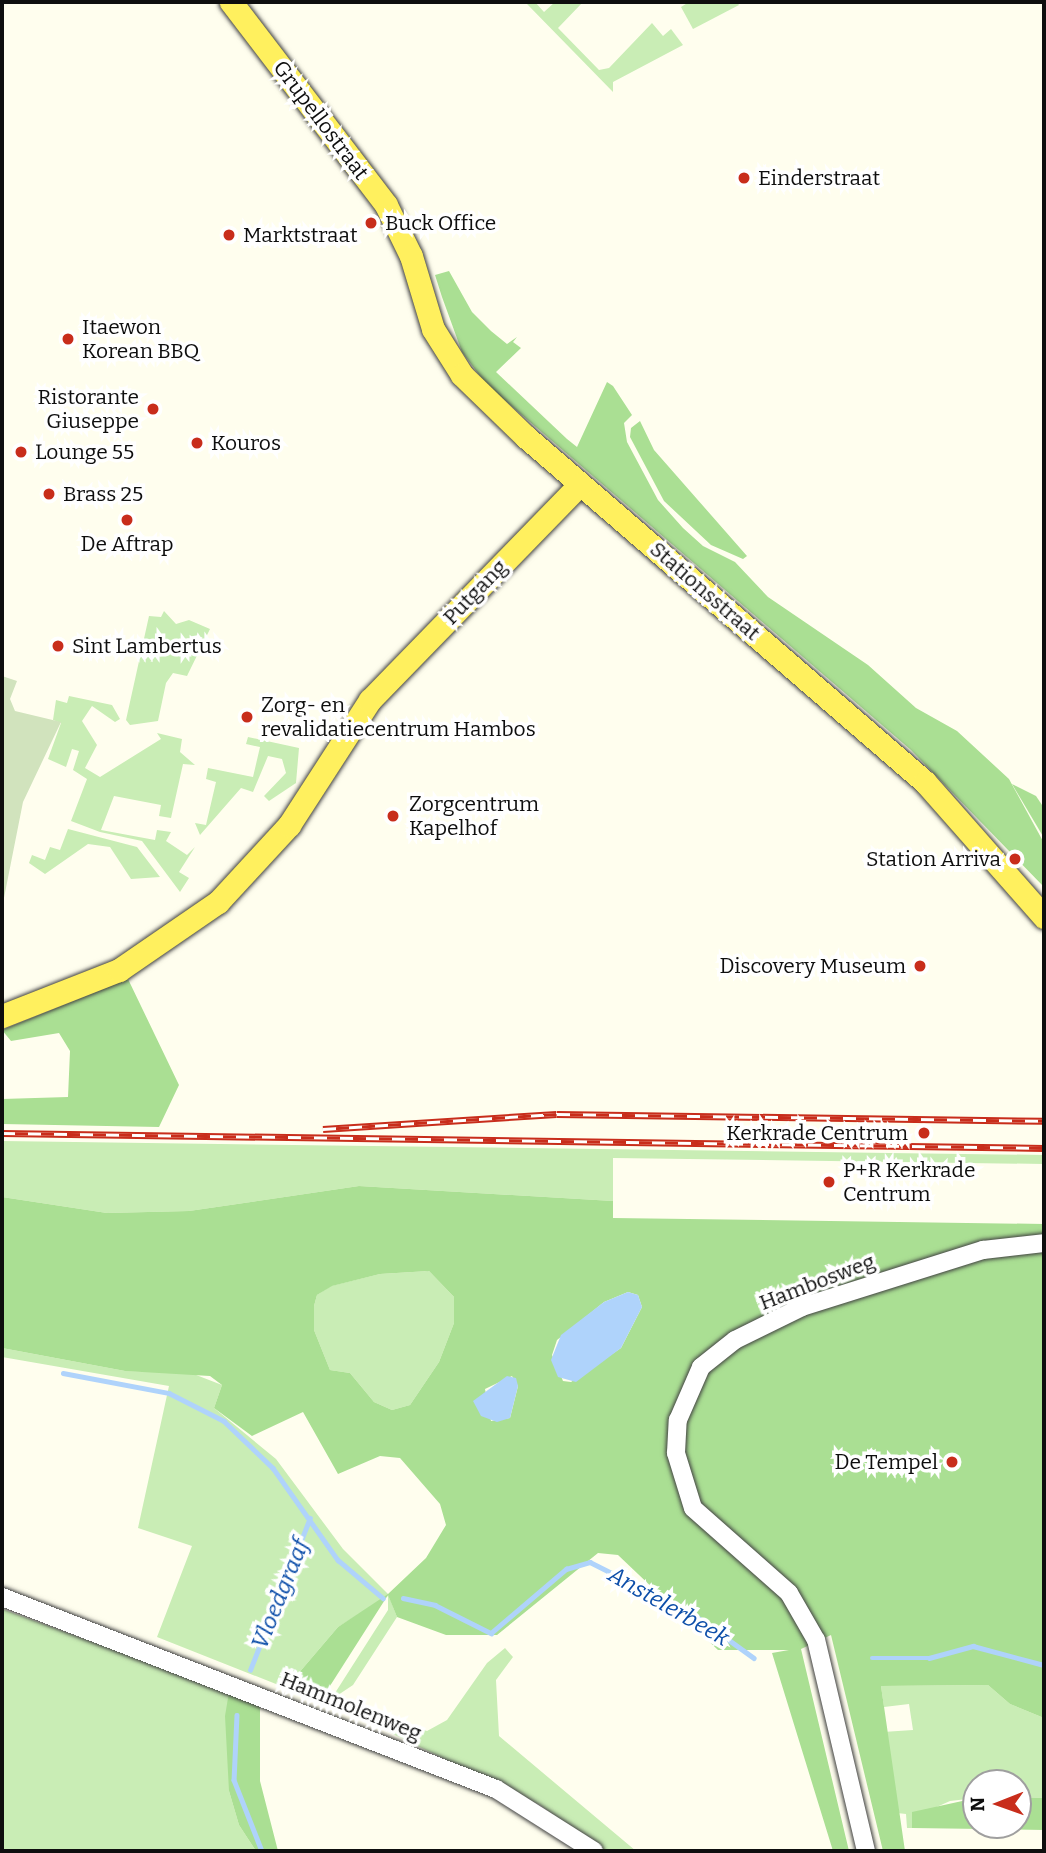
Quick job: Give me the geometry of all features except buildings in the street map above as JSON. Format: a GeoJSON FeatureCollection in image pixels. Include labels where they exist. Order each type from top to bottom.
{"type":"FeatureCollection","features":[{"type":"Feature","properties":{"kind":"main road","name":"Grupellostraat"},"geometry":{"type":"LineString","coordinates":[[231,2],[386,205],[405,242]]}},
{"type":"Feature","properties":{"kind":"main road","name":"Stationsstraat"},"geometry":{"type":"LineString","coordinates":[[405,242],[426,313],[447,355],[480,394],[580,484],[917,775],[1044,917]]}},
{"type":"Feature","properties":{"kind":"main road","name":"Putgang"},"geometry":{"type":"LineString","coordinates":[[2,1016],[119,970],[218,902],[289,825],[370,700],[580,484]]}},
{"type":"Feature","properties":{"kind":"street","name":"Hambosweg"},"geometry":{"type":"LineString","coordinates":[[866,1851],[816,1640],[789,1593],[693,1508],[676,1452],[678,1420],[701,1367],[735,1340],[802,1307],[983,1250],[1044,1243]]}},
{"type":"Feature","properties":{"kind":"street","name":"Hammolenweg"},"geometry":{"type":"LineString","coordinates":[[2,1597],[496,1789],[594,1851]]}},
{"type":"Feature","properties":{"kind":"green space"},"geometry":{"type":"Polygon","coordinates":[[[535,2],[544,12],[555,2],[583,2],[558,28],[599,70],[609,68],[652,23],[663,36],[671,29],[683,45],[613,82],[613,92],[527,4],[535,2]]]}},
{"type":"Feature","properties":{"kind":"green space"},"geometry":{"type":"Polygon","coordinates":[[[689,2],[737,2],[739,5],[693,29],[681,7],[689,2]]]}},
{"type":"Feature","properties":{"kind":"green space"},"geometry":{"type":"Polygon","coordinates":[[[449,271],[472,312],[491,331],[507,344],[517,337],[513,342],[521,348],[496,372],[567,439],[577,447],[607,382],[613,386],[632,415],[624,423],[627,442],[658,500],[683,528],[703,546],[735,562],[768,597],[868,665],[916,708],[957,731],[1009,779],[1044,843],[1044,887],[911,750],[486,384],[462,352],[442,297],[435,275],[449,271]]]}},
{"type":"Feature","properties":{"kind":"green space"},"geometry":{"type":"Polygon","coordinates":[[[640,421],[654,450],[747,556],[743,559],[711,545],[664,501],[630,437],[631,428],[640,421]]]}},
{"type":"Feature","properties":{"kind":"green space"},"geometry":{"type":"Polygon","coordinates":[[[164,611],[176,624],[189,620],[210,629],[187,676],[173,673],[166,683],[158,721],[130,725],[126,720],[149,616],[161,617],[164,611]]]}},
{"type":"Feature","properties":{"kind":"green space"},"geometry":{"type":"Polygon","coordinates":[[[2,676],[17,681],[10,699],[15,711],[61,722],[23,802],[2,908],[2,676]]]}},
{"type":"Feature","properties":{"kind":"green space"},"geometry":{"type":"Polygon","coordinates":[[[69,696],[112,705],[120,719],[115,722],[92,706],[82,721],[97,745],[85,768],[100,777],[161,739],[157,733],[182,739],[180,752],[195,765],[183,764],[171,818],[159,816],[161,805],[114,796],[101,830],[155,840],[157,830],[171,832],[166,841],[187,855],[195,847],[179,872],[189,878],[180,892],[142,841],[100,832],[71,821],[87,779],[73,770],[79,751],[72,749],[66,767],[48,759],[61,723],[53,720],[56,700],[67,703],[69,696]]]}},
{"type":"Feature","properties":{"kind":"green space"},"geometry":{"type":"Polygon","coordinates":[[[248,737],[299,748],[296,783],[269,801],[264,796],[286,773],[282,759],[268,756],[253,792],[241,788],[200,835],[195,823],[206,825],[216,782],[206,779],[208,768],[253,777],[260,747],[246,744],[248,737]]]}},
{"type":"Feature","properties":{"kind":"green space"},"geometry":{"type":"Polygon","coordinates":[[[1012,784],[1036,796],[1044,808],[1044,838],[1012,784]]]}},
{"type":"Feature","properties":{"kind":"green space"},"geometry":{"type":"Polygon","coordinates":[[[68,829],[137,847],[160,877],[131,879],[110,847],[88,844],[45,874],[29,863],[32,855],[45,860],[50,847],[60,850],[68,829]]]}},
{"type":"Feature","properties":{"kind":"green space"},"geometry":{"type":"Polygon","coordinates":[[[128,979],[179,1085],[159,1127],[2,1124],[2,1099],[68,1097],[70,1051],[59,1033],[11,1041],[2,1030],[128,979]]]}},
{"type":"Feature","properties":{"kind":"green space"},"geometry":{"type":"Polygon","coordinates":[[[2,1141],[1044,1155],[1044,1164],[613,1158],[613,1201],[359,1186],[189,1211],[107,1213],[2,1197],[2,1141]]]}},
{"type":"Feature","properties":{"kind":"green space"},"geometry":{"type":"Polygon","coordinates":[[[359,1186],[613,1201],[613,1218],[1044,1224],[1044,1718],[1010,1704],[988,1685],[881,1686],[905,1851],[883,1851],[831,1635],[801,1649],[849,1851],[833,1851],[772,1653],[789,1650],[718,1650],[618,1555],[598,1553],[497,1635],[446,1635],[397,1617],[388,1595],[321,1700],[286,1688],[338,1627],[388,1594],[426,1558],[446,1525],[440,1504],[400,1458],[380,1456],[338,1474],[303,1412],[252,1436],[214,1408],[222,1385],[210,1376],[125,1371],[2,1348],[2,1197],[107,1213],[189,1211],[359,1186]],[[429,1271],[380,1274],[332,1286],[317,1295],[314,1330],[330,1370],[350,1373],[374,1402],[392,1410],[410,1405],[439,1362],[454,1323],[454,1297],[429,1271]],[[628,1292],[604,1302],[557,1340],[552,1355],[563,1381],[571,1382],[621,1348],[642,1307],[638,1295],[628,1292]],[[512,1376],[485,1389],[491,1421],[510,1418],[518,1386],[512,1376]]]}},
{"type":"Feature","properties":{"kind":"green space"},"geometry":{"type":"Polygon","coordinates":[[[429,1271],[454,1297],[454,1323],[439,1362],[410,1405],[392,1410],[374,1402],[350,1373],[330,1370],[314,1330],[314,1306],[317,1295],[331,1286],[380,1274],[429,1271]]]}},
{"type":"Feature","properties":{"kind":"green space"},"geometry":{"type":"Polygon","coordinates":[[[2,1348],[125,1371],[191,1373],[222,1385],[214,1408],[276,1459],[343,1549],[388,1594],[397,1617],[353,1685],[335,1697],[427,1731],[447,1720],[487,1663],[505,1648],[513,1657],[496,1680],[499,1736],[636,1851],[603,1851],[540,1805],[339,1708],[334,1696],[335,1693],[388,1610],[388,1596],[338,1627],[286,1688],[157,1637],[192,1546],[138,1528],[169,1386],[2,1357],[2,1348]]]}},
{"type":"Feature","properties":{"kind":"green space"},"geometry":{"type":"Polygon","coordinates":[[[2,1609],[229,1692],[229,1791],[239,1825],[256,1851],[2,1851],[2,1609]]]}},
{"type":"Feature","properties":{"kind":"green space"},"geometry":{"type":"Polygon","coordinates":[[[988,1685],[1010,1704],[1044,1718],[1044,1798],[1032,1798],[1032,1769],[962,1769],[962,1800],[950,1801],[912,1818],[912,1828],[907,1828],[906,1814],[897,1813],[883,1732],[913,1730],[909,1704],[884,1707],[881,1686],[988,1685]]]}},
{"type":"Feature","properties":{"kind":"green space"},"geometry":{"type":"Polygon","coordinates":[[[229,1692],[260,1702],[260,1781],[278,1851],[256,1851],[239,1825],[229,1791],[225,1716],[229,1692]]]}},
{"type":"Feature","properties":{"kind":"green space"},"geometry":{"type":"Polygon","coordinates":[[[1032,1798],[1044,1798],[1044,1830],[1032,1830],[1032,1798]]]}},
{"type":"Feature","properties":{"kind":"green space"},"geometry":{"type":"Polygon","coordinates":[[[962,1801],[962,1829],[912,1828],[912,1812],[962,1801]]]}},
{"type":"Feature","properties":{"kind":"water"},"geometry":{"type":"Polygon","coordinates":[[[628,1292],[638,1295],[642,1307],[621,1348],[576,1382],[558,1377],[551,1360],[561,1335],[604,1302],[628,1292]]]}},
{"type":"Feature","properties":{"kind":"water"},"geometry":{"type":"Polygon","coordinates":[[[507,1376],[516,1378],[518,1386],[510,1418],[497,1422],[481,1416],[473,1401],[507,1376]]]}},
{"type":"Feature","properties":{"kind":"waterway","name":"Anstelerbeek"},"geometry":{"type":"LineString","coordinates":[[63,1373],[169,1393],[224,1421],[273,1468],[338,1560],[383,1598]]}},
{"type":"Feature","properties":{"kind":"waterway","name":"Vloedgraaf"},"geometry":{"type":"LineString","coordinates":[[250,1670],[310,1518]]}},
{"type":"Feature","properties":{"kind":"waterway","name":"Anstelerbeek"},"geometry":{"type":"LineString","coordinates":[[403,1598],[435,1605],[491,1633],[566,1569],[590,1562],[693,1614],[754,1658]]}},
{"type":"Feature","properties":{"kind":"waterway","name":"Anstelerbeek"},"geometry":{"type":"LineString","coordinates":[[872,1658],[929,1658],[973,1646],[1044,1665]]}},
{"type":"Feature","properties":{"kind":"waterway","name":"Vloedgraaf"},"geometry":{"type":"LineString","coordinates":[[237,1715],[234,1780],[262,1851]]}},
{"type":"Feature","properties":{"kind":"railway"},"geometry":{"type":"LineString","coordinates":[[323,1129],[557,1114],[1044,1121]]}},
{"type":"Feature","properties":{"kind":"railway"},"geometry":{"type":"LineString","coordinates":[[2,1133],[1044,1148]]}},
{"type":"Feature","properties":{"kind":"place","name":"Einderstraat"},"geometry":{"type":"Point","coordinates":[744,178]}},
{"type":"Feature","properties":{"kind":"place","name":"Buck Office"},"geometry":{"type":"Point","coordinates":[371,223]}},
{"type":"Feature","properties":{"kind":"place","name":"Marktstraat"},"geometry":{"type":"Point","coordinates":[229,235]}},
{"type":"Feature","properties":{"kind":"place","name":"Itaewon Korean BBQ"},"geometry":{"type":"Point","coordinates":[68,339]}},
{"type":"Feature","properties":{"kind":"place","name":"Ristorante Giuseppe"},"geometry":{"type":"Point","coordinates":[153,409]}},
{"type":"Feature","properties":{"kind":"place","name":"Kouros"},"geometry":{"type":"Point","coordinates":[197,443]}},
{"type":"Feature","properties":{"kind":"place","name":"Lounge 55"},"geometry":{"type":"Point","coordinates":[21,452]}},
{"type":"Feature","properties":{"kind":"place","name":"Brass 25"},"geometry":{"type":"Point","coordinates":[49,494]}},
{"type":"Feature","properties":{"kind":"place","name":"De Aftrap"},"geometry":{"type":"Point","coordinates":[127,520]}},
{"type":"Feature","properties":{"kind":"place","name":"Sint Lambertus"},"geometry":{"type":"Point","coordinates":[58,646]}},
{"type":"Feature","properties":{"kind":"place","name":"Zorg- en revalidatiecentrum Hambos"},"geometry":{"type":"Point","coordinates":[247,717]}},
{"type":"Feature","properties":{"kind":"place","name":"Zorgcentrum Kapelhof"},"geometry":{"type":"Point","coordinates":[393,816]}},
{"type":"Feature","properties":{"kind":"place","name":"Station Arriva"},"geometry":{"type":"Point","coordinates":[1015,859]}},
{"type":"Feature","properties":{"kind":"place","name":"Discovery Museum"},"geometry":{"type":"Point","coordinates":[920,966]}},
{"type":"Feature","properties":{"kind":"place","name":"Kerkrade Centrum"},"geometry":{"type":"Point","coordinates":[924,1133]}},
{"type":"Feature","properties":{"kind":"place","name":"P+R Kerkrade Centrum"},"geometry":{"type":"Point","coordinates":[829,1182]}},
{"type":"Feature","properties":{"kind":"place","name":"De Tempel"},"geometry":{"type":"Point","coordinates":[952,1462]}}]}
